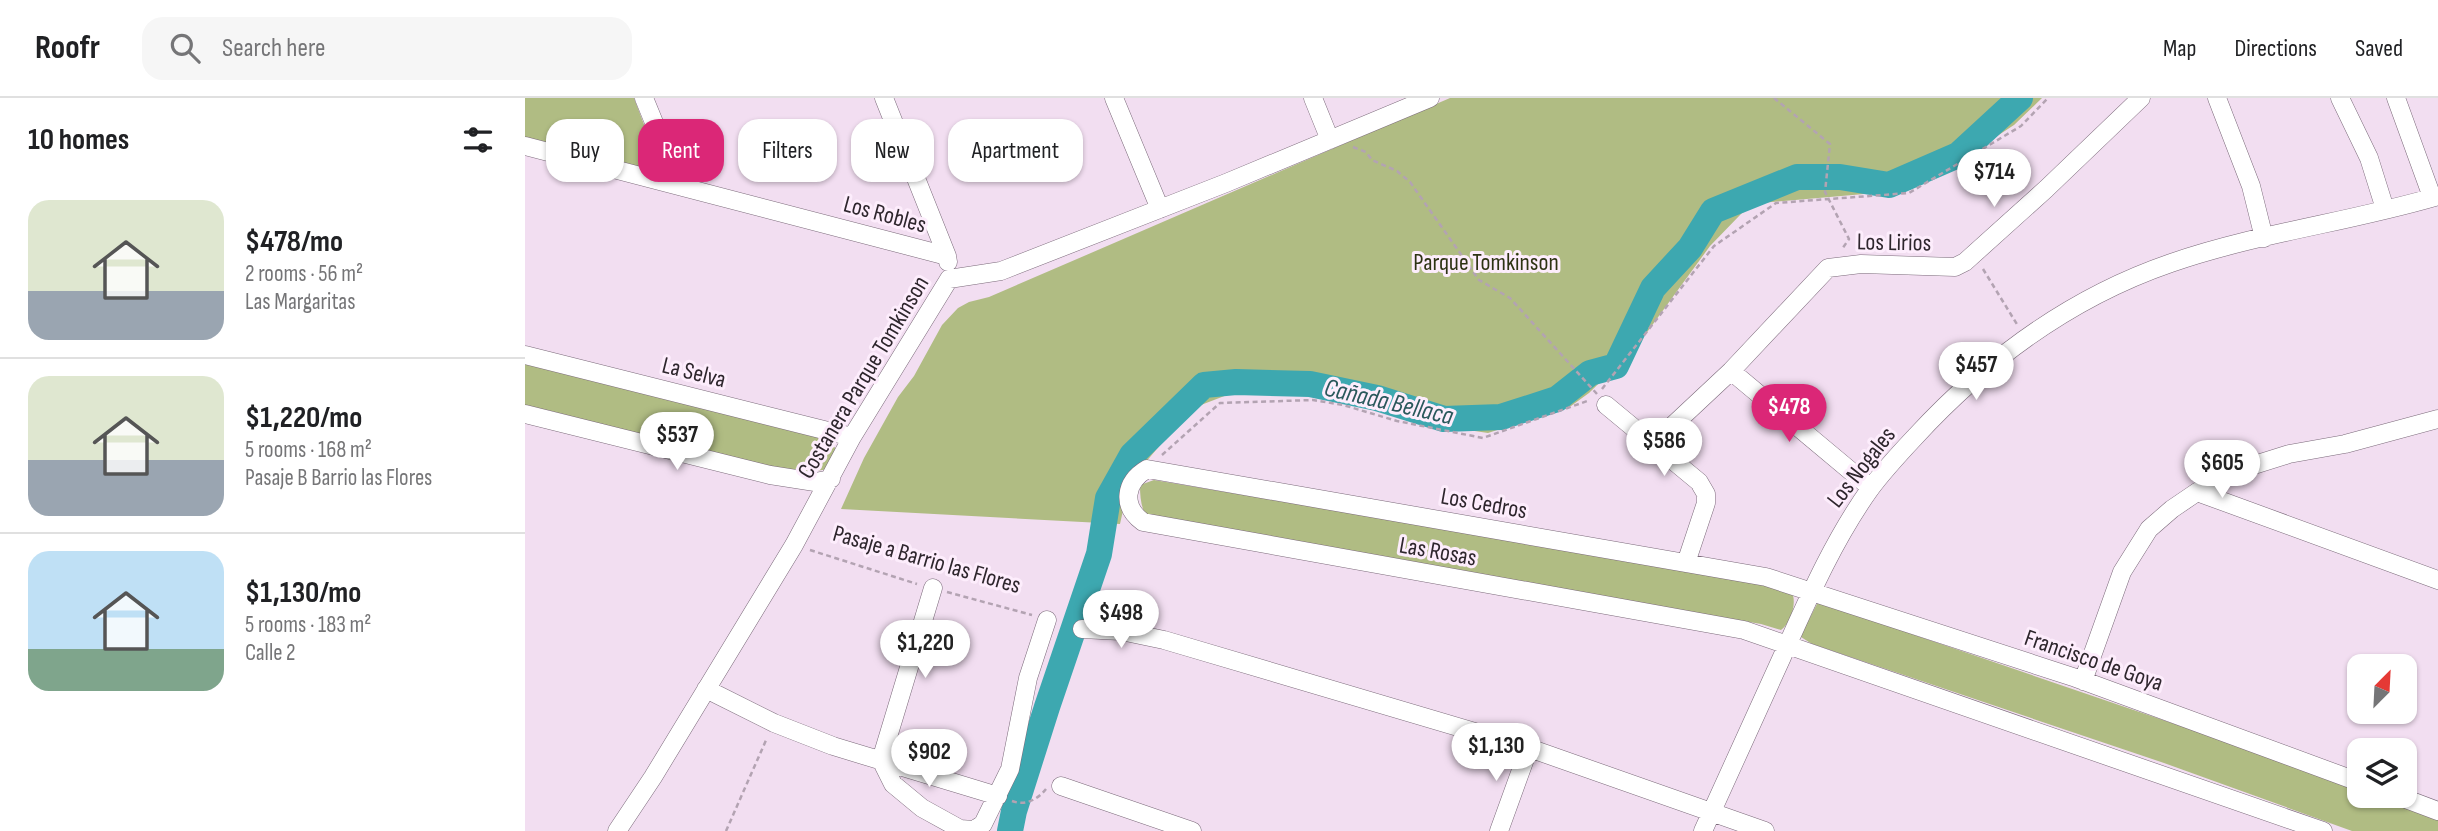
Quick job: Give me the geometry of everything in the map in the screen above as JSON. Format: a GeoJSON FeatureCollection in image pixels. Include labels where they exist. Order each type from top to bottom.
{"type":"FeatureCollection","features":[{"type":"Feature","properties":{"kind":"street"},"geometry":{"type":"LineString","coordinates":[[644,98],[673,169],[685,187]]}},
{"type":"Feature","properties":{"kind":"street"},"geometry":{"type":"LineString","coordinates":[[884,98],[947,256],[949,279]]}},
{"type":"Feature","properties":{"kind":"street"},"geometry":{"type":"LineString","coordinates":[[1114,98],[1160,209]]}},
{"type":"Feature","properties":{"kind":"street"},"geometry":{"type":"LineString","coordinates":[[1313,98],[1330,140]]}},
{"type":"Feature","properties":{"kind":"street","name":"Costanera Parque Tomkinson"},"geometry":{"type":"LineString","coordinates":[[617,831],[794,545],[852,437],[949,279],[1001,271],[1430,98]]}},
{"type":"Feature","properties":{"kind":"street","name":"Los Lirios"},"geometry":{"type":"LineString","coordinates":[[1653,443],[1731,371],[1828,268],[1861,264],[1955,267],[2046,189],[2141,98]]}},
{"type":"Feature","properties":{"kind":"street"},"geometry":{"type":"LineString","coordinates":[[2217,98],[2251,186],[2265,238]]}},
{"type":"Feature","properties":{"kind":"street"},"geometry":{"type":"LineString","coordinates":[[2340,98],[2369,158],[2385,209]]}},
{"type":"Feature","properties":{"kind":"street"},"geometry":{"type":"LineString","coordinates":[[2396,98],[2435,196]]}},
{"type":"Feature","properties":{"kind":"street","name":"Los Robles"},"geometry":{"type":"LineString","coordinates":[[525,146],[947,256]]}},
{"type":"Feature","properties":{"kind":"street","name":"Los Nogales"},"geometry":{"type":"LineString","coordinates":[[1703,831],[1811,591],[1844,529],[1871,488],[1929,422],[1973,379],[2025,338],[2106,290],[2172,262],[2435,196]]}},
{"type":"Feature","properties":{"kind":"street","name":"La Selva"},"geometry":{"type":"LineString","coordinates":[[525,355],[852,437]]}},
{"type":"Feature","properties":{"kind":"street"},"geometry":{"type":"LineString","coordinates":[[1731,371],[1871,488]]}},
{"type":"Feature","properties":{"kind":"street"},"geometry":{"type":"LineString","coordinates":[[1602,400],[1699,482],[1706,494],[1706,503],[1686,563]]}},
{"type":"Feature","properties":{"kind":"street"},"geometry":{"type":"LineString","coordinates":[[525,414],[770,475],[815,482],[831,479]]}},
{"type":"Feature","properties":{"kind":"street"},"geometry":{"type":"LineString","coordinates":[[2083,681],[2112,596],[2133,553],[2149,529],[2197,492],[2235,471],[2290,454],[2345,444],[2438,419]]}},
{"type":"Feature","properties":{"kind":"street","name":"Los Cedros"},"geometry":{"type":"LineString","coordinates":[[1147,469],[1766,577],[1811,591]]}},
{"type":"Feature","properties":{"kind":"street","name":"Las Rosas"},"geometry":{"type":"LineString","coordinates":[[1147,469],[1133,479],[1129,487],[1131,509],[1143,522],[1744,630],[1788,645]]}},
{"type":"Feature","properties":{"kind":"street"},"geometry":{"type":"LineString","coordinates":[[2197,492],[2438,580]]}},
{"type":"Feature","properties":{"kind":"street"},"geometry":{"type":"LineString","coordinates":[[933,588],[881,760],[893,784],[922,808],[960,829],[984,828],[998,796],[1013,758],[1028,678],[1047,620]]}},
{"type":"Feature","properties":{"kind":"street","name":"Francisco de Goya"},"geometry":{"type":"LineString","coordinates":[[1811,591],[2083,681],[2347,778]]}},
{"type":"Feature","properties":{"kind":"street"},"geometry":{"type":"LineString","coordinates":[[1081,629],[1121,631],[1164,639],[1529,748],[1765,831]]}},
{"type":"Feature","properties":{"kind":"street"},"geometry":{"type":"LineString","coordinates":[[1788,645],[2323,831]]}},
{"type":"Feature","properties":{"kind":"street"},"geometry":{"type":"LineString","coordinates":[[706,689],[774,723],[833,746],[998,796]]}},
{"type":"Feature","properties":{"kind":"street"},"geometry":{"type":"LineString","coordinates":[[1499,831],[1529,748]]}},
{"type":"Feature","properties":{"kind":"street"},"geometry":{"type":"LineString","coordinates":[[1061,786],[1192,831]]}},
{"type":"Feature","properties":{"kind":"street"},"geometry":{"type":"LineString","coordinates":[[2417,803],[2438,811]]}},
{"type":"Feature","properties":{"kind":"path"},"geometry":{"type":"LineString","coordinates":[[1774,98],[1830,145],[1825,192],[1849,239],[1828,268]]}},
{"type":"Feature","properties":{"kind":"path"},"geometry":{"type":"LineString","coordinates":[[1602,400],[1714,246],[1776,203],[1909,193],[2021,126],[2048,98]]}},
{"type":"Feature","properties":{"kind":"path"},"geometry":{"type":"LineString","coordinates":[[1330,140],[1366,152],[1372,160],[1397,171],[1410,182],[1479,280],[1510,298],[1602,400]]}},
{"type":"Feature","properties":{"kind":"path"},"geometry":{"type":"LineString","coordinates":[[1973,253],[2025,338]]}},
{"type":"Feature","properties":{"kind":"path"},"geometry":{"type":"LineString","coordinates":[[1147,469],[1220,403],[1313,400],[1342,405],[1397,421],[1483,438],[1594,399],[1602,400]]}},
{"type":"Feature","properties":{"kind":"path","name":"Pasaje a Barrio las Flores"},"geometry":{"type":"LineString","coordinates":[[794,545],[859,567],[1047,620]]}},
{"type":"Feature","properties":{"kind":"path"},"geometry":{"type":"LineString","coordinates":[[726,831],[774,723]]}},
{"type":"Feature","properties":{"kind":"path"},"geometry":{"type":"LineString","coordinates":[[1019,803],[1036,798],[1052,784],[1061,786]]}},
{"type":"Feature","properties":{"kind":"green space"},"geometry":{"type":"Polygon","coordinates":[[[525,98],[634,98],[642,119],[638,119],[638,169],[624,165],[624,119],[546,119],[546,145],[525,140],[525,98]]]}},
{"type":"Feature","properties":{"kind":"green space","name":"Parque Tomkinson"},"geometry":{"type":"Polygon","coordinates":[[[1450,98],[2042,98],[2014,125],[1910,190],[1761,203],[1742,213],[1710,246],[1637,346],[1589,393],[1571,406],[1488,433],[1428,424],[1324,395],[1227,395],[1201,405],[1167,437],[1139,470],[1124,506],[1120,524],[841,509],[864,458],[898,397],[914,376],[942,325],[958,308],[1450,98]]]}},
{"type":"Feature","properties":{"kind":"green space"},"geometry":{"type":"Polygon","coordinates":[[[525,362],[801,432],[829,441],[837,450],[829,469],[789,475],[547,410],[525,411],[525,362]]]}},
{"type":"Feature","properties":{"kind":"green space"},"geometry":{"type":"Polygon","coordinates":[[[1154,480],[1772,584],[1793,595],[1793,610],[1781,630],[1761,624],[1157,521],[1146,517],[1140,494],[1140,485],[1154,480]]]}},
{"type":"Feature","properties":{"kind":"green space"},"geometry":{"type":"Polygon","coordinates":[[[1818,602],[2347,783],[2347,808],[2417,807],[2438,815],[2438,831],[2352,831],[2164,763],[1812,644],[1801,637],[1818,602]]]}},
{"type":"Feature","properties":{"kind":"waterway","name":"Cañada Bellaca"},"geometry":{"type":"LineString","coordinates":[[1010,831],[1047,707],[1099,554],[1108,498],[1132,455],[1204,385],[1236,382],[1310,384],[1377,398],[1444,419],[1501,417],[1557,399],[1590,373],[1616,366],[1653,288],[1690,248],[1713,211],[1797,177],[1840,177],[1889,185],[1958,155],[2020,98]]}}]}
